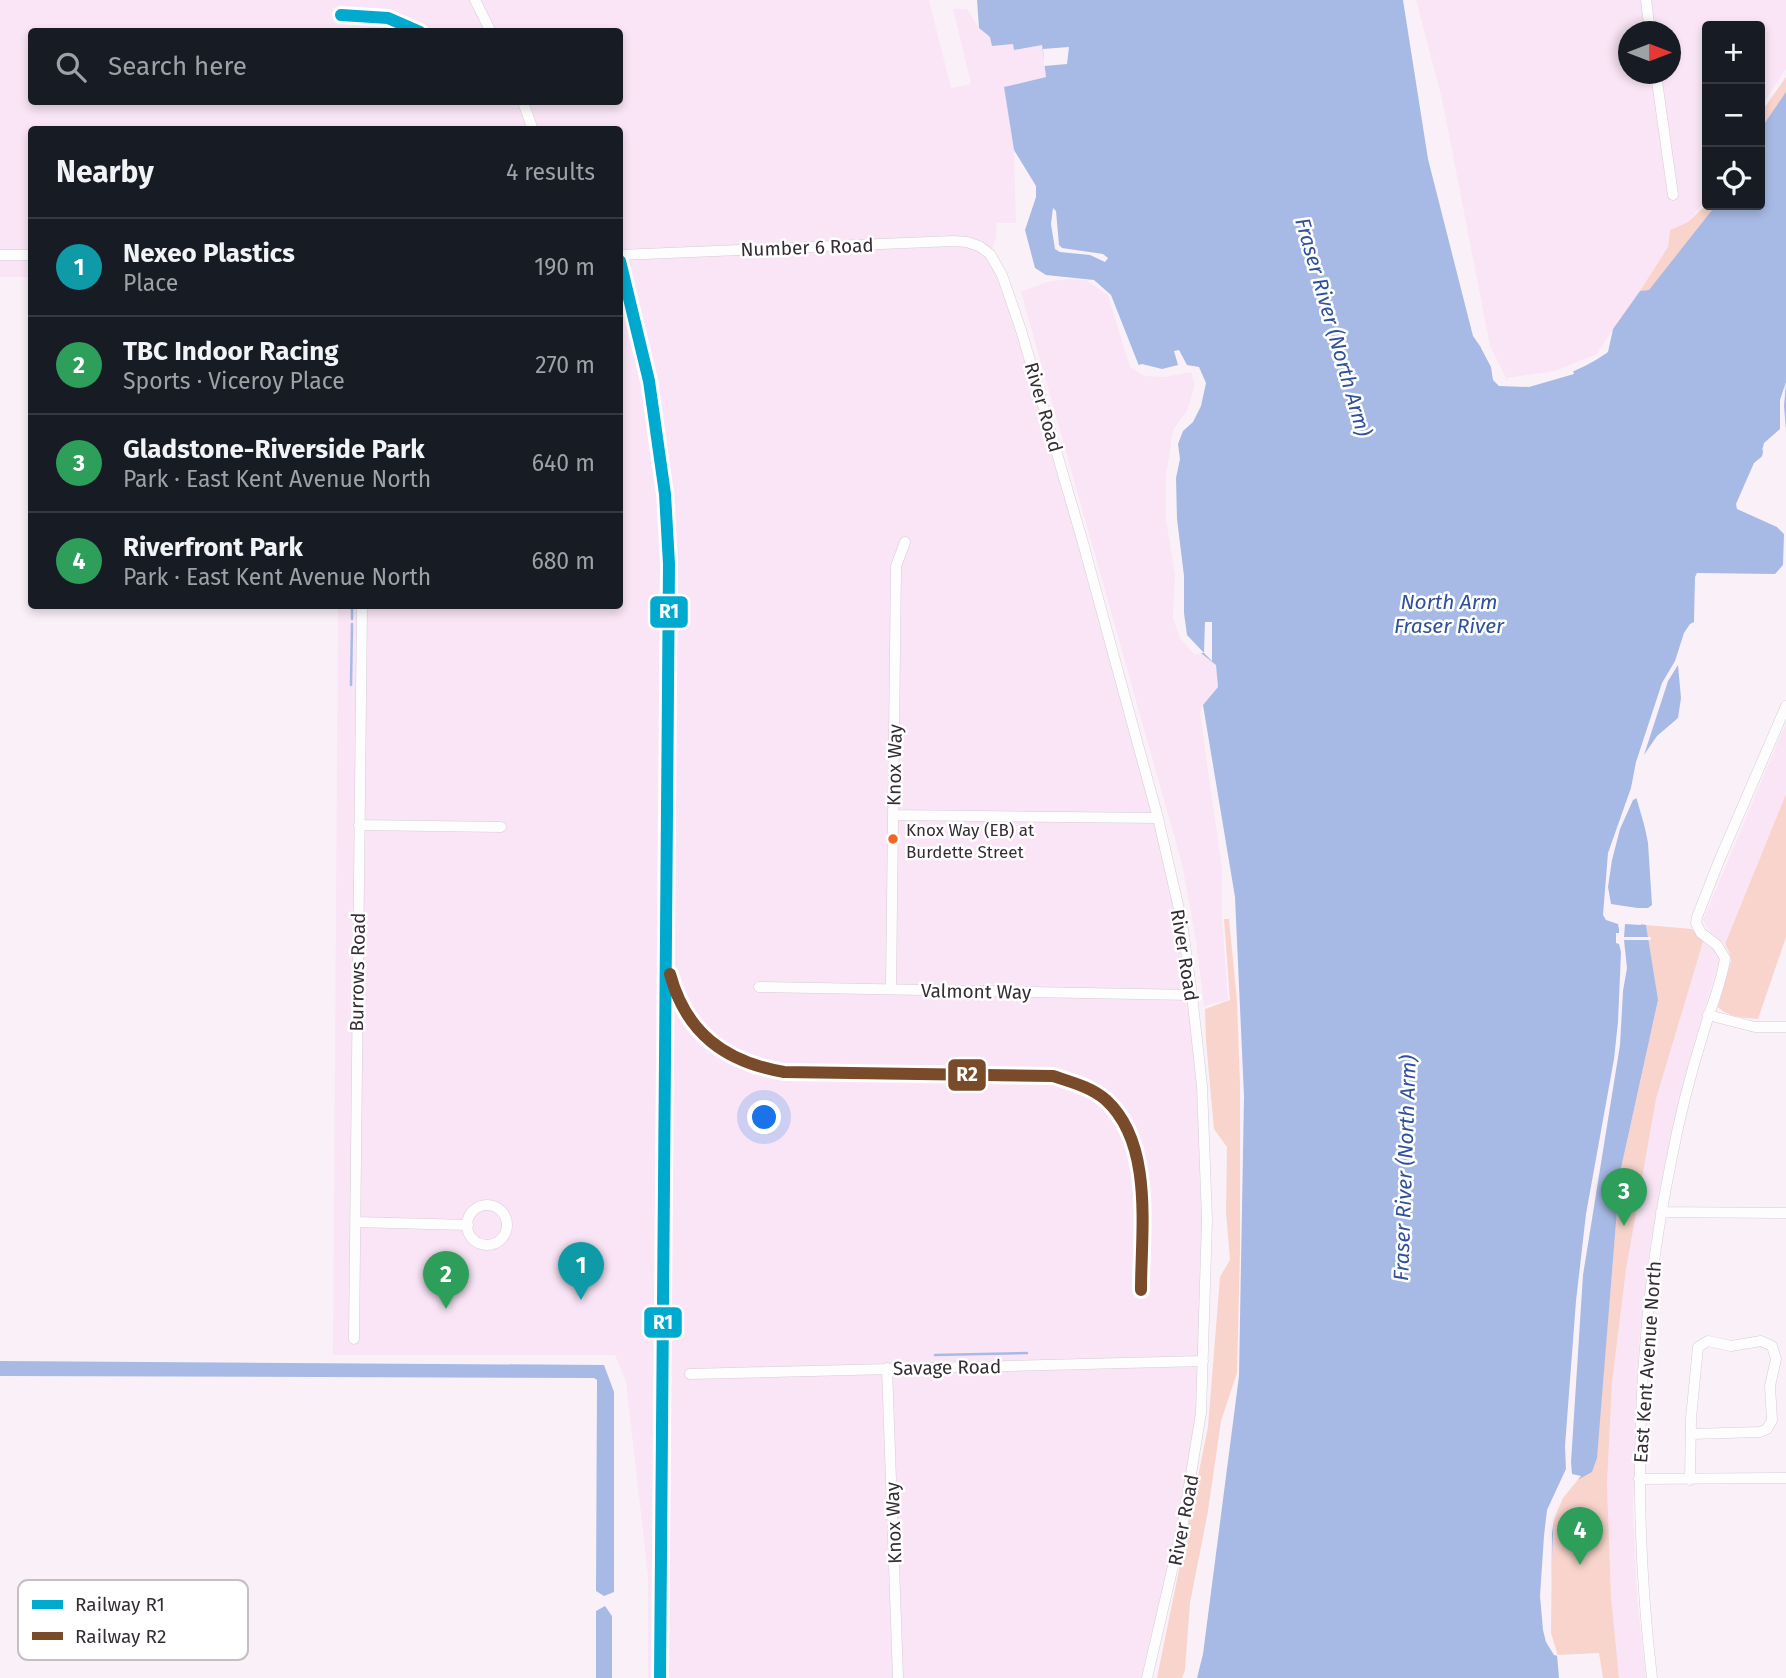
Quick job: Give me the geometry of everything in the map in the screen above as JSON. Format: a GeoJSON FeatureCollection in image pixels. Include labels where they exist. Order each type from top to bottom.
{"type":"FeatureCollection","features":[{"type":"Feature","properties":{"kind":"street"},"geometry":{"type":"LineString","coordinates":[[475,0],[489,28]]}},
{"type":"Feature","properties":{"kind":"street"},"geometry":{"type":"LineString","coordinates":[[1646,0],[1649,21]]}},
{"type":"Feature","properties":{"kind":"street"},"geometry":{"type":"LineString","coordinates":[[1657,84],[1673,195]]}},
{"type":"Feature","properties":{"kind":"street"},"geometry":{"type":"LineString","coordinates":[[524,105],[532,126]]}},
{"type":"Feature","properties":{"kind":"street","name":"Number 6 Road"},"geometry":{"type":"LineString","coordinates":[[623,255],[953,241],[979,246],[990,254]]}},
{"type":"Feature","properties":{"kind":"street","name":"River Road"},"geometry":{"type":"LineString","coordinates":[[990,254],[1002,275],[1042,401],[1158,818],[1182,922],[1192,995],[1202,1086],[1207,1220],[1203,1361],[1195,1456],[1169,1588],[1147,1678]]}},
{"type":"Feature","properties":{"kind":"street"},"geometry":{"type":"LineString","coordinates":[[0,255],[28,255]]}},
{"type":"Feature","properties":{"kind":"street","name":"Knox Way"},"geometry":{"type":"LineString","coordinates":[[891,989],[896,566],[905,542]]}},
{"type":"Feature","properties":{"kind":"street","name":"Burrows Road"},"geometry":{"type":"LineString","coordinates":[[354,1339],[362,609]]}},
{"type":"Feature","properties":{"kind":"street","name":"East Kent Avenue North"},"geometry":{"type":"LineString","coordinates":[[1651,1678],[1641,1576],[1639,1479],[1642,1374],[1648,1303],[1661,1212],[1683,1106],[1725,958],[1721,948],[1698,928],[1697,917],[1786,706]]}},
{"type":"Feature","properties":{"kind":"street"},"geometry":{"type":"LineString","coordinates":[[893,815],[1158,818]]}},
{"type":"Feature","properties":{"kind":"street"},"geometry":{"type":"LineString","coordinates":[[359,825],[501,827]]}},
{"type":"Feature","properties":{"kind":"street","name":"Valmont Way"},"geometry":{"type":"LineString","coordinates":[[759,987],[1192,995]]}},
{"type":"Feature","properties":{"kind":"street"},"geometry":{"type":"LineString","coordinates":[[1708,1016],[1755,1027],[1786,1027]]}},
{"type":"Feature","properties":{"kind":"street"},"geometry":{"type":"LineString","coordinates":[[484,1206],[498,1208],[506,1219],[507,1226],[503,1237],[487,1245],[471,1237],[468,1225],[472,1212],[484,1206]]}},
{"type":"Feature","properties":{"kind":"street"},"geometry":{"type":"LineString","coordinates":[[1661,1212],[1786,1213]]}},
{"type":"Feature","properties":{"kind":"street"},"geometry":{"type":"LineString","coordinates":[[355,1222],[468,1225]]}},
{"type":"Feature","properties":{"kind":"street"},"geometry":{"type":"LineString","coordinates":[[1690,1479],[1691,1434],[1696,1384],[1696,1354],[1700,1344],[1712,1341],[1731,1346],[1761,1341],[1772,1346],[1776,1359],[1770,1386],[1772,1420],[1767,1429],[1760,1432],[1691,1434]]}},
{"type":"Feature","properties":{"kind":"street","name":"Savage Road"},"geometry":{"type":"LineString","coordinates":[[690,1374],[1203,1361]]}},
{"type":"Feature","properties":{"kind":"street","name":"Knox Way"},"geometry":{"type":"LineString","coordinates":[[887,1368],[898,1678]]}},
{"type":"Feature","properties":{"kind":"street"},"geometry":{"type":"LineString","coordinates":[[1639,1479],[1786,1478]]}},
{"type":"Feature","properties":{"kind":"shaded area"},"geometry":{"type":"Polygon","coordinates":[[[0,0],[929,0],[951,88],[971,84],[953,9],[967,9],[979,28],[990,37],[1013,44],[1015,50],[1042,45],[1046,77],[1004,87],[1014,150],[1016,223],[997,223],[996,238],[990,254],[997,264],[1158,818],[1192,995],[1207,1220],[1201,1413],[1147,1678],[648,1678],[648,1576],[626,1381],[615,1355],[333,1355],[338,609],[623,609],[623,126],[28,126],[28,277],[0,277],[0,0]]]}},
{"type":"Feature","properties":{"kind":"shaded area"},"geometry":{"type":"Polygon","coordinates":[[[1416,0],[1786,0],[1786,69],[1765,100],[1765,21],[1702,21],[1702,205],[1688,222],[1670,230],[1668,247],[1597,354],[1555,371],[1506,378],[1490,346],[1442,99],[1416,0]]]}},
{"type":"Feature","properties":{"kind":"shaded area"},"geometry":{"type":"Polygon","coordinates":[[[1786,77],[1786,141],[1765,158],[1765,147],[1765,107],[1786,77]]]}},
{"type":"Feature","properties":{"kind":"shaded area"},"geometry":{"type":"Polygon","coordinates":[[[1702,209],[1722,210],[1665,294],[1640,291],[1668,247],[1670,230],[1688,222],[1702,209]]]}},
{"type":"Feature","properties":{"kind":"shaded area"},"geometry":{"type":"Polygon","coordinates":[[[1086,280],[1108,295],[1130,367],[1144,376],[1164,377],[1191,372],[1195,385],[1187,411],[1173,430],[1166,476],[1166,519],[1175,575],[1173,618],[1180,638],[1194,654],[1204,655],[1216,664],[1218,687],[1200,713],[1222,869],[1222,917],[1228,1000],[1204,1006],[1196,940],[1182,864],[1021,292],[1047,282],[1086,280]]]}},
{"type":"Feature","properties":{"kind":"shaded area"},"geometry":{"type":"Polygon","coordinates":[[[1786,723],[1786,794],[1725,944],[1709,931],[1703,920],[1786,723]]]}},
{"type":"Feature","properties":{"kind":"shaded area"},"geometry":{"type":"Polygon","coordinates":[[[1786,794],[1786,937],[1758,1019],[1736,1016],[1718,1007],[1731,961],[1725,944],[1786,794]]]}},
{"type":"Feature","properties":{"kind":"shaded area"},"geometry":{"type":"Polygon","coordinates":[[[1224,919],[1229,919],[1237,1001],[1240,1084],[1237,1373],[1221,1421],[1208,1511],[1190,1603],[1185,1670],[1182,1678],[1157,1678],[1208,1427],[1220,1277],[1230,1260],[1226,1212],[1227,1147],[1214,1129],[1205,1009],[1230,1000],[1224,919]]]}},
{"type":"Feature","properties":{"kind":"shaded area"},"geometry":{"type":"Polygon","coordinates":[[[1624,924],[1641,925],[1653,975],[1646,925],[1692,929],[1703,942],[1656,1099],[1626,1270],[1612,1383],[1607,1484],[1611,1597],[1619,1678],[1603,1678],[1599,1653],[1557,1655],[1549,1635],[1554,1510],[1570,1484],[1580,1477],[1572,1474],[1571,1434],[1583,1275],[1620,1045],[1627,968],[1624,924]],[[1655,988],[1655,1007],[1649,1040],[1619,1162],[1610,1276],[1600,1345],[1596,1414],[1598,1440],[1620,1173],[1658,1000],[1655,988]]]}},
{"type":"Feature","properties":{"kind":"shaded area"},"geometry":{"type":"Polygon","coordinates":[[[1703,942],[1714,950],[1719,957],[1719,963],[1691,1053],[1665,1162],[1649,1256],[1639,1343],[1633,1507],[1637,1598],[1646,1678],[1619,1678],[1611,1597],[1607,1484],[1612,1383],[1626,1270],[1656,1099],[1703,942]]]}},
{"type":"Feature","properties":{"kind":"water","name":"North Arm Fraser River"},"geometry":{"type":"Polygon","coordinates":[[[977,0],[1403,0],[1428,159],[1473,336],[1494,366],[1499,379],[1528,382],[1552,379],[1572,372],[1608,352],[1613,329],[1640,291],[1649,290],[1712,210],[1765,210],[1765,123],[1786,92],[1786,427],[1764,446],[1761,463],[1744,497],[1749,510],[1786,530],[1786,571],[1779,579],[1704,577],[1699,585],[1698,620],[1693,626],[1682,662],[1682,715],[1652,744],[1636,775],[1635,793],[1650,845],[1655,900],[1651,909],[1608,906],[1609,919],[1646,925],[1658,1000],[1620,1173],[1597,1458],[1592,1472],[1570,1484],[1554,1510],[1549,1634],[1557,1655],[1559,1678],[1197,1678],[1203,1654],[1239,1376],[1244,1096],[1235,897],[1203,705],[1218,687],[1216,665],[1192,646],[1185,636],[1172,477],[1178,439],[1198,396],[1193,371],[1165,374],[1139,366],[1111,295],[1094,280],[1046,275],[1035,268],[1025,230],[1036,197],[1036,186],[1014,150],[1004,87],[1046,77],[1042,45],[1014,50],[1013,44],[992,46],[990,37],[979,28],[977,0]]]}},
{"type":"Feature","properties":{"kind":"water"},"geometry":{"type":"Polygon","coordinates":[[[0,1361],[604,1365],[614,1392],[614,1592],[604,1596],[596,1591],[597,1380],[594,1378],[0,1376],[0,1361]]]}},
{"type":"Feature","properties":{"kind":"water"},"geometry":{"type":"Polygon","coordinates":[[[605,1606],[612,1616],[612,1678],[596,1678],[596,1611],[605,1606]]]}},
{"type":"Feature","properties":{"kind":"pier"},"geometry":{"type":"Polygon","coordinates":[[[1069,47],[1067,64],[1044,66],[1043,49],[1069,47]]]}},
{"type":"Feature","properties":{"kind":"pier"},"geometry":{"type":"Polygon","coordinates":[[[1053,208],[1056,211],[1059,245],[1062,248],[1103,254],[1108,258],[1105,262],[1090,255],[1060,252],[1055,249],[1051,224],[1053,208]]]}},
{"type":"Feature","properties":{"kind":"pier"},"geometry":{"type":"Polygon","coordinates":[[[1482,344],[1506,380],[1549,377],[1570,371],[1574,374],[1529,387],[1499,386],[1493,380],[1491,367],[1481,348],[1482,344]]]}},
{"type":"Feature","properties":{"kind":"pier"},"geometry":{"type":"Polygon","coordinates":[[[1179,350],[1187,365],[1199,367],[1206,383],[1201,406],[1193,422],[1183,431],[1178,444],[1180,459],[1176,478],[1187,635],[1204,653],[1197,653],[1187,643],[1180,628],[1171,524],[1170,477],[1180,425],[1195,395],[1194,380],[1191,372],[1164,377],[1153,376],[1135,366],[1142,364],[1162,369],[1178,365],[1174,351],[1179,350]]]}},
{"type":"Feature","properties":{"kind":"pier"},"geometry":{"type":"Polygon","coordinates":[[[1786,382],[1786,431],[1762,451],[1764,443],[1780,429],[1780,400],[1786,382]]]}},
{"type":"Feature","properties":{"kind":"pier"},"geometry":{"type":"Polygon","coordinates":[[[1766,453],[1764,464],[1748,497],[1752,508],[1783,520],[1786,524],[1786,576],[1779,583],[1705,581],[1702,586],[1702,621],[1695,625],[1685,662],[1685,714],[1676,728],[1655,743],[1641,765],[1637,778],[1637,798],[1633,800],[1620,829],[1612,860],[1608,887],[1611,904],[1637,908],[1648,908],[1652,905],[1648,843],[1642,813],[1654,847],[1657,901],[1653,910],[1647,913],[1609,908],[1609,915],[1642,921],[1641,925],[1625,924],[1624,937],[1651,937],[1651,940],[1624,940],[1627,968],[1620,1045],[1583,1275],[1571,1462],[1572,1474],[1581,1476],[1563,1498],[1554,1519],[1552,1533],[1551,1633],[1558,1656],[1554,1655],[1546,1642],[1540,1596],[1547,1510],[1566,1469],[1565,1446],[1576,1301],[1586,1214],[1614,1059],[1618,1022],[1621,952],[1619,944],[1616,943],[1616,933],[1619,933],[1619,929],[1618,924],[1606,920],[1603,915],[1608,853],[1631,788],[1636,762],[1662,683],[1675,661],[1684,633],[1694,622],[1697,573],[1775,574],[1783,565],[1784,534],[1777,527],[1737,509],[1736,504],[1754,463],[1766,453]],[[1678,665],[1668,681],[1644,755],[1657,736],[1678,718],[1681,698],[1678,665]]]}},
{"type":"Feature","properties":{"kind":"pier"},"geometry":{"type":"Polygon","coordinates":[[[1205,622],[1212,622],[1212,661],[1204,653],[1205,622]]]}},
{"type":"Feature","properties":{"kind":"waterway"},"geometry":{"type":"LineString","coordinates":[[352,609],[352,619]]}},
{"type":"Feature","properties":{"kind":"waterway"},"geometry":{"type":"LineString","coordinates":[[351,685],[352,624]]}},
{"type":"Feature","properties":{"kind":"waterway"},"geometry":{"type":"LineString","coordinates":[[935,1355],[1027,1353]]}},
{"type":"Feature","properties":{"kind":"rail line","name":"R1"},"geometry":{"type":"LineString","coordinates":[[341,15],[388,18],[411,28]]}},
{"type":"Feature","properties":{"kind":"rail line","name":"R1"},"geometry":{"type":"LineString","coordinates":[[623,273],[649,381],[665,494],[669,564],[660,1678]]}},
{"type":"Feature","properties":{"kind":"rail line","name":"R2"},"geometry":{"type":"LineString","coordinates":[[670,974],[686,1013],[698,1028],[726,1052],[763,1067],[784,1072],[1053,1076],[1081,1085],[1100,1095],[1121,1118],[1132,1140],[1138,1164],[1143,1216],[1141,1290]]}},
{"type":"Feature","properties":{"kind":"place","name":"Knox Way (EB) at Burdette Street"},"geometry":{"type":"Point","coordinates":[893,839]}},
{"type":"Feature","properties":{"kind":"place","name":"Gladstone-Riverside Park"},"geometry":{"type":"Point","coordinates":[1624,1226]}},
{"type":"Feature","properties":{"kind":"place","name":"Nexeo Plastics"},"geometry":{"type":"Point","coordinates":[581,1300]}},
{"type":"Feature","properties":{"kind":"place","name":"TBC Indoor Racing"},"geometry":{"type":"Point","coordinates":[446,1309]}},
{"type":"Feature","properties":{"kind":"place","name":"Riverfront Park"},"geometry":{"type":"Point","coordinates":[1580,1565]}},
{"type":"Feature","properties":{"kind":"water label","name":"Fraser River (North Arm)"},"geometry":{"type":"Point","coordinates":[1333,327]}},
{"type":"Feature","properties":{"kind":"water label","name":"Fraser River (North Arm)"},"geometry":{"type":"Point","coordinates":[1405,1168]}}]}
